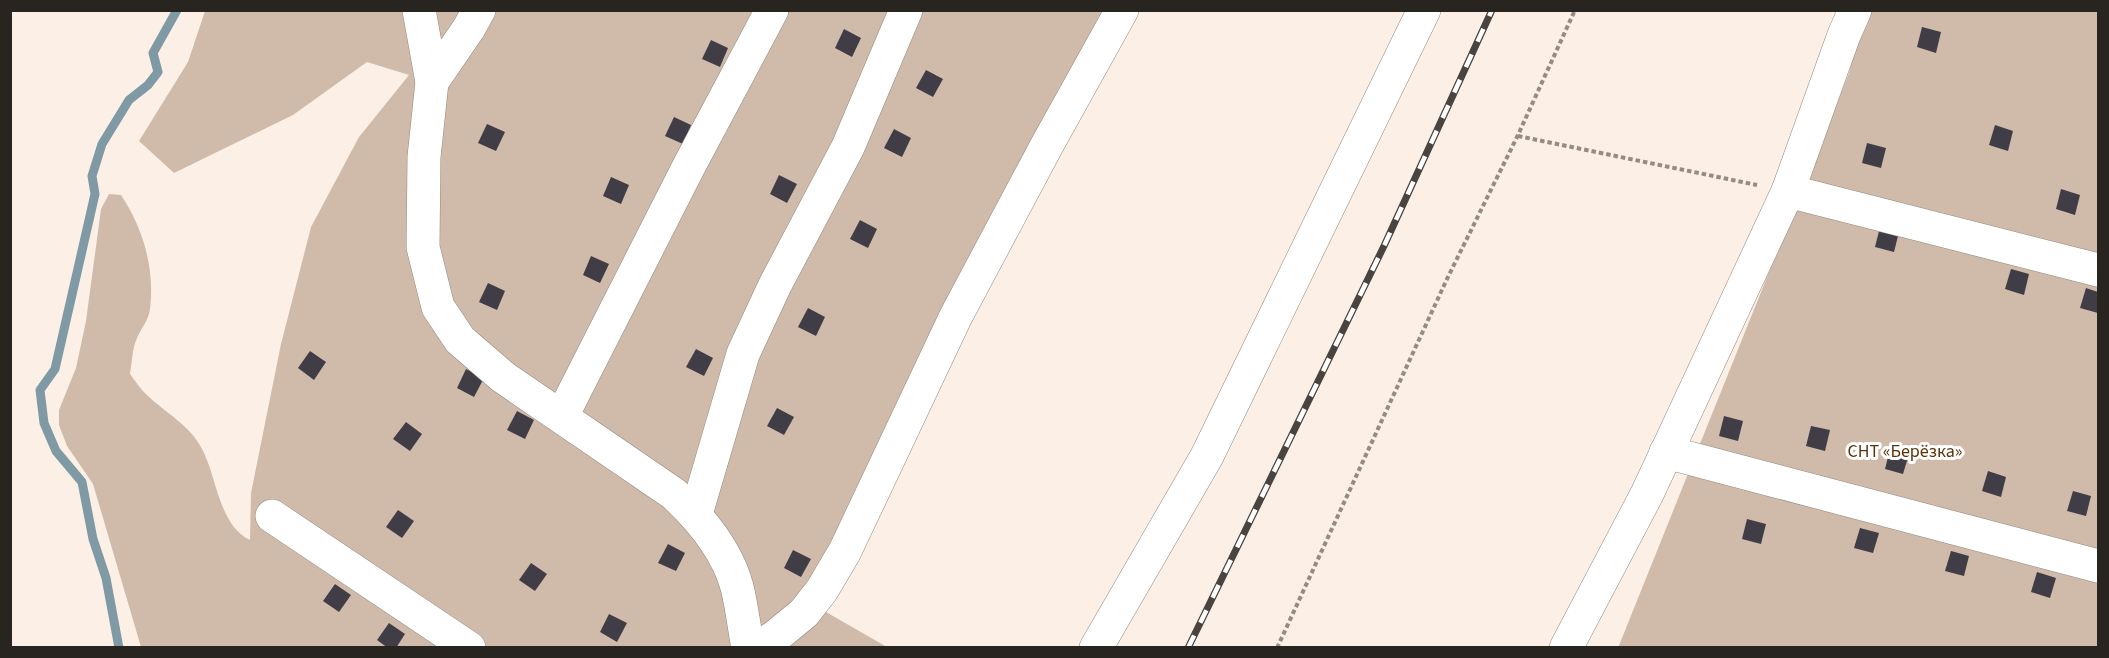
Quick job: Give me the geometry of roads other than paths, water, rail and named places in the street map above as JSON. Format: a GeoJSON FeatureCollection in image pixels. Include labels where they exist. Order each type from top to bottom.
{"type":"FeatureCollection","features":[{"type":"Feature","properties":{"kind":"street"},"geometry":{"type":"LineString","coordinates":[[419,10],[432,82],[424,157],[423,247],[438,307],[460,340],[504,377],[674,494],[696,514],[719,546],[737,585],[748,648]]}},
{"type":"Feature","properties":{"kind":"street"},"geometry":{"type":"LineString","coordinates":[[432,82],[470,28],[479,10]]}},
{"type":"Feature","properties":{"kind":"street"},"geometry":{"type":"LineString","coordinates":[[562,416],[689,166],[772,10]]}},
{"type":"Feature","properties":{"kind":"street"},"geometry":{"type":"LineString","coordinates":[[696,514],[743,354],[775,285],[848,147],[906,10]]}},
{"type":"Feature","properties":{"kind":"street"},"geometry":{"type":"LineString","coordinates":[[758,648],[804,613],[834,570],[962,306],[1122,10]]}},
{"type":"Feature","properties":{"kind":"street"},"geometry":{"type":"LineString","coordinates":[[1096,648],[1207,456],[1424,10]]}},
{"type":"Feature","properties":{"kind":"street"},"geometry":{"type":"LineString","coordinates":[[1566,648],[1647,494],[1788,191],[1855,10]]}},
{"type":"Feature","properties":{"kind":"street"},"geometry":{"type":"LineString","coordinates":[[1788,191],[2098,270]]}},
{"type":"Feature","properties":{"kind":"street"},"geometry":{"type":"LineString","coordinates":[[1666,452],[2098,567]]}},
{"type":"Feature","properties":{"kind":"street"},"geometry":{"type":"LineString","coordinates":[[272,516],[451,642]]}},
{"type":"Feature","properties":{"kind":"waterway"},"geometry":{"type":"LineString","coordinates":[[119,648],[106,578],[93,539],[82,482],[56,451],[44,423],[40,390],[55,369],[95,194],[92,176],[102,144],[129,100],[148,85],[158,72],[153,53],[177,10]]}},
{"type":"Feature","properties":{"kind":"railway"},"geometry":{"type":"LineString","coordinates":[[1188,648],[1384,246],[1492,10]]}},
{"type":"Feature","properties":{"kind":"park label","name":"СНТ «Берёзка»"},"geometry":{"type":"Point","coordinates":[1905,451]}}]}
